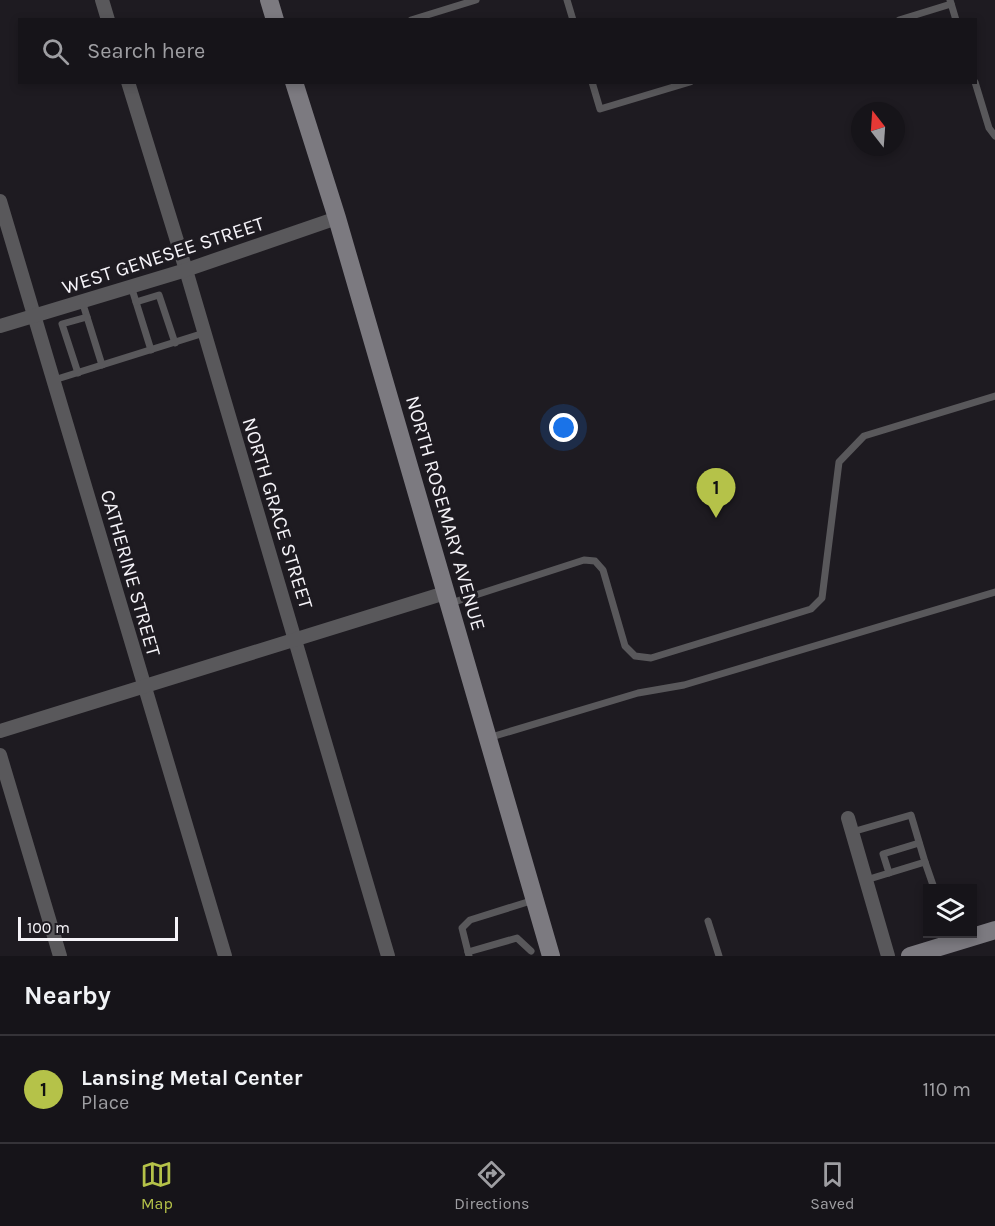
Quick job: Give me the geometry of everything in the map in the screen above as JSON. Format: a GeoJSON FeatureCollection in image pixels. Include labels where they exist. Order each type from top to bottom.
{"type":"FeatureCollection","features":[{"type":"Feature","properties":{"kind":"street"},"geometry":{"type":"LineString","coordinates":[[102,0],[107,18]]}},
{"type":"Feature","properties":{"kind":"street"},"geometry":{"type":"LineString","coordinates":[[269,0],[274,18]]}},
{"type":"Feature","properties":{"kind":"street","name":"NORTH GRACE STREET"},"geometry":{"type":"LineString","coordinates":[[129,84],[186,270],[388,956]]}},
{"type":"Feature","properties":{"kind":"street","name":"NORTH ROSEMARY AVENUE"},"geometry":{"type":"LineString","coordinates":[[295,84],[337,219],[534,900],[541,952]]}},
{"type":"Feature","properties":{"kind":"street","name":"CATHERINE STREET"},"geometry":{"type":"LineString","coordinates":[[0,201],[225,956]]}},
{"type":"Feature","properties":{"kind":"street","name":"WEST GENESEE STREET"},"geometry":{"type":"LineString","coordinates":[[0,326],[186,270],[337,219]]}},
{"type":"Feature","properties":{"kind":"street"},"geometry":{"type":"LineString","coordinates":[[0,730],[295,641],[447,598]]}},
{"type":"Feature","properties":{"kind":"street"},"geometry":{"type":"LineString","coordinates":[[0,755],[60,956]]}},
{"type":"Feature","properties":{"kind":"street"},"geometry":{"type":"LineString","coordinates":[[848,818],[888,956]]}},
{"type":"Feature","properties":{"kind":"street"},"geometry":{"type":"LineString","coordinates":[[977,933],[995,930]]}},
{"type":"Feature","properties":{"kind":"street"},"geometry":{"type":"LineString","coordinates":[[910,956],[950,938]]}},
{"type":"Feature","properties":{"kind":"lane"},"geometry":{"type":"LineString","coordinates":[[418,18],[476,0]]}},
{"type":"Feature","properties":{"kind":"lane"},"geometry":{"type":"LineString","coordinates":[[567,0],[572,18]]}},
{"type":"Feature","properties":{"kind":"lane"},"geometry":{"type":"LineString","coordinates":[[904,18],[951,2],[955,18]]}},
{"type":"Feature","properties":{"kind":"lane"},"geometry":{"type":"LineString","coordinates":[[593,84],[600,110],[684,84]]}},
{"type":"Feature","properties":{"kind":"lane"},"geometry":{"type":"LineString","coordinates":[[976,84],[989,128],[995,136]]}},
{"type":"Feature","properties":{"kind":"lane"},"geometry":{"type":"LineString","coordinates":[[131,286],[151,350]]}},
{"type":"Feature","properties":{"kind":"lane"},"geometry":{"type":"LineString","coordinates":[[136,302],[159,295],[175,343]]}},
{"type":"Feature","properties":{"kind":"lane"},"geometry":{"type":"LineString","coordinates":[[82,301],[102,365]]}},
{"type":"Feature","properties":{"kind":"lane"},"geometry":{"type":"LineString","coordinates":[[78,373],[62,324],[87,317]]}},
{"type":"Feature","properties":{"kind":"lane"},"geometry":{"type":"LineString","coordinates":[[54,380],[204,333]]}},
{"type":"Feature","properties":{"kind":"lane"},"geometry":{"type":"LineString","coordinates":[[447,598],[584,560],[595,561],[603,570],[625,646],[635,656],[651,658],[811,609],[822,598],[839,462],[864,436],[995,396]]}},
{"type":"Feature","properties":{"kind":"lane"},"geometry":{"type":"LineString","coordinates":[[488,738],[638,693],[684,686],[995,592]]}},
{"type":"Feature","properties":{"kind":"lane"},"geometry":{"type":"LineString","coordinates":[[852,832],[911,815],[933,884]]}},
{"type":"Feature","properties":{"kind":"lane"},"geometry":{"type":"LineString","coordinates":[[889,873],[883,854],[919,843]]}},
{"type":"Feature","properties":{"kind":"lane"},"geometry":{"type":"LineString","coordinates":[[866,880],[925,862]]}},
{"type":"Feature","properties":{"kind":"lane"},"geometry":{"type":"LineString","coordinates":[[534,900],[470,920],[462,928],[469,954],[517,938],[541,952]]}},
{"type":"Feature","properties":{"kind":"lane"},"geometry":{"type":"LineString","coordinates":[[708,921],[719,956]]}},
{"type":"Feature","properties":{"kind":"place","name":"Lansing Metal Center"},"geometry":{"type":"Point","coordinates":[716,518]}}]}
